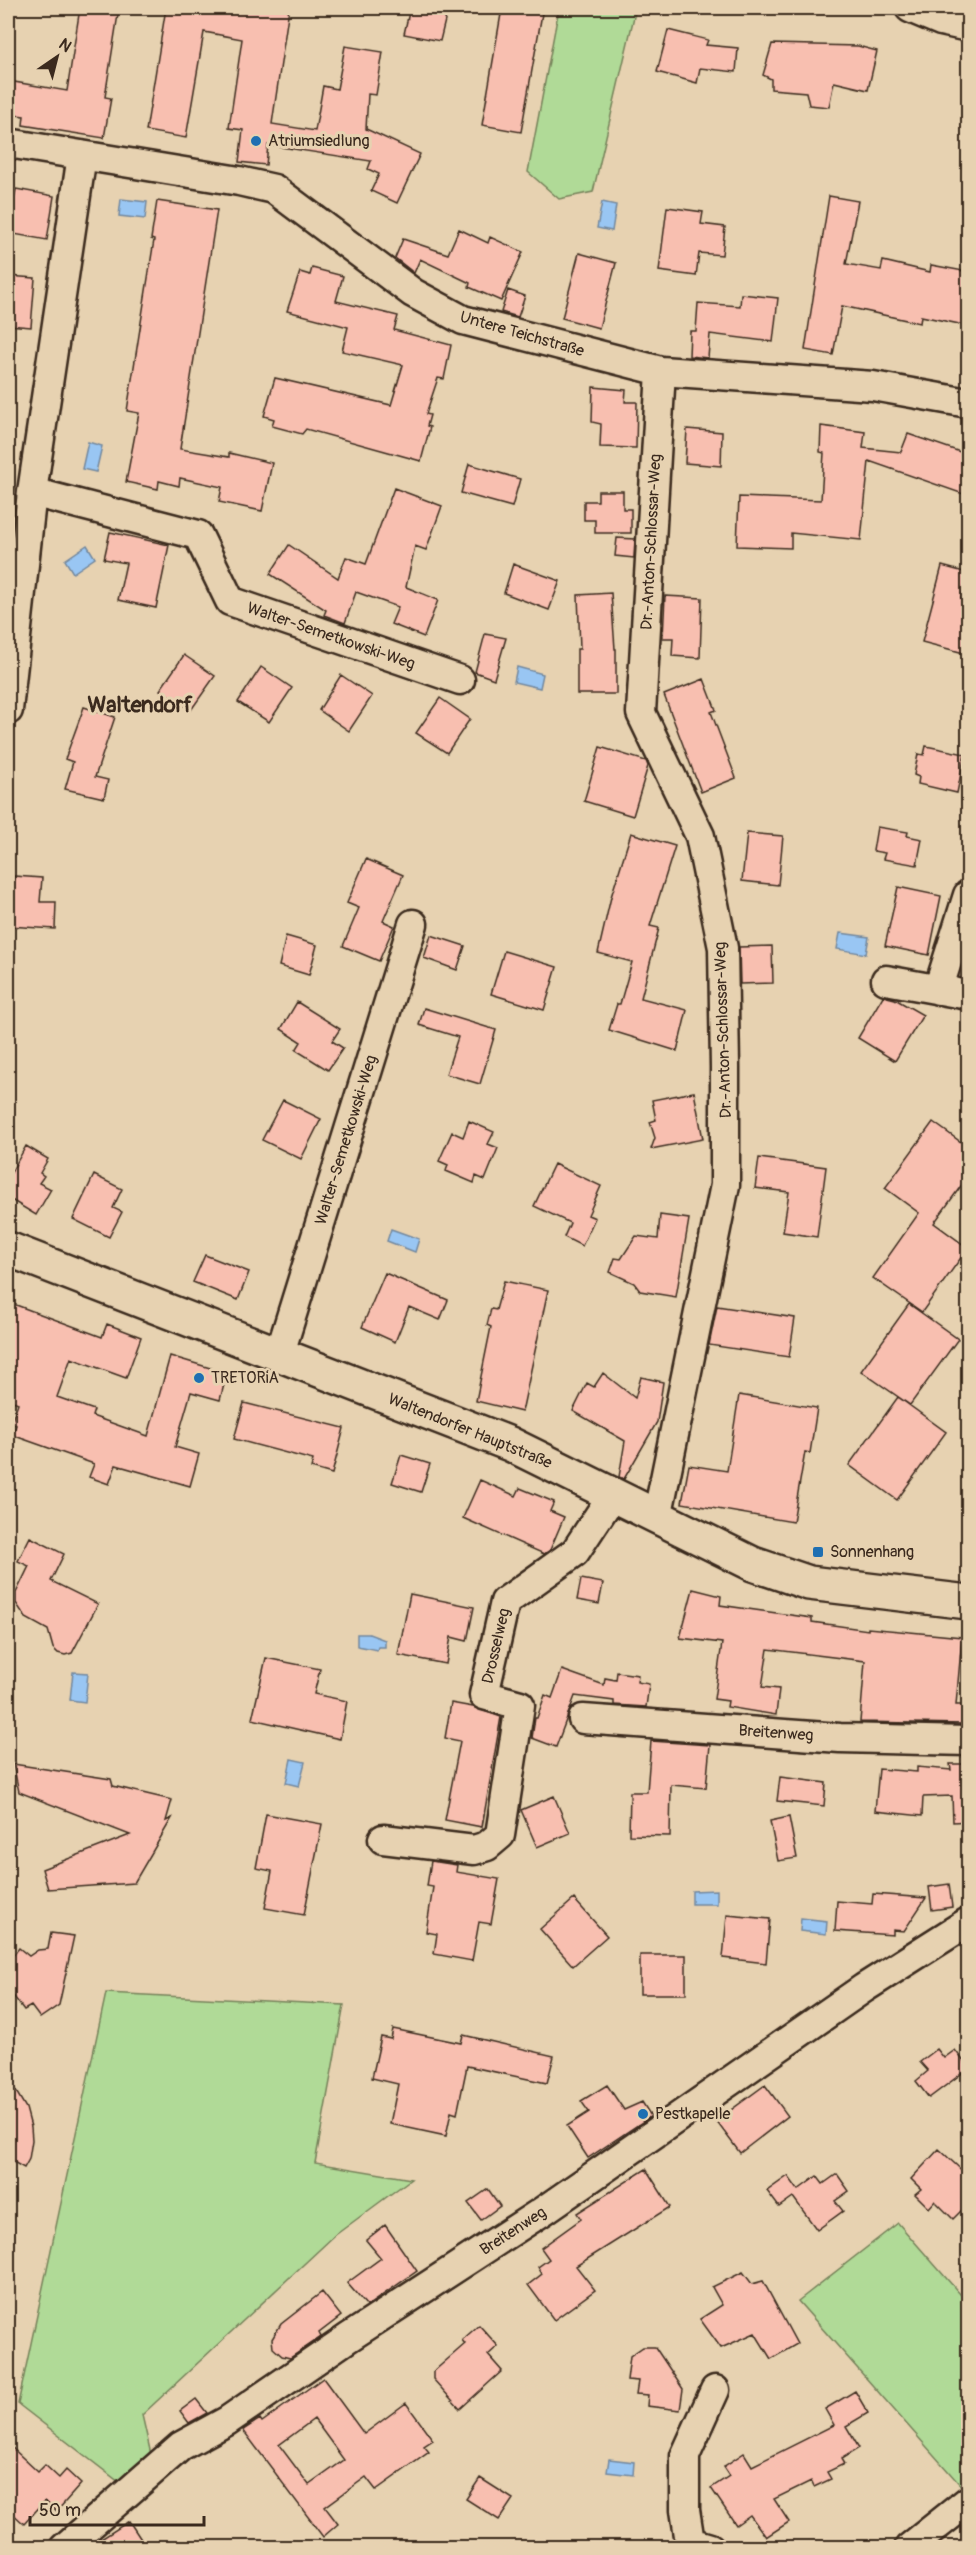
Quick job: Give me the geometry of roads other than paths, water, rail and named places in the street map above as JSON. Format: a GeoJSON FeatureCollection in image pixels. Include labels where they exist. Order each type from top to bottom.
{"type":"FeatureCollection","features":[{"type":"Feature","properties":{"kind":"main road","name":"Waltendorfer Hauptstraße"},"geometry":{"type":"LineString","coordinates":[[8,1249],[510,1444],[753,1564],[809,1583],[968,1601]]}},
{"type":"Feature","properties":{"kind":"street"},"geometry":{"type":"LineString","coordinates":[[910,8],[941,21],[969,27]]}},
{"type":"Feature","properties":{"kind":"street","name":"Untere Teichstraße"},"geometry":{"type":"LineString","coordinates":[[8,143],[240,181],[274,189],[413,293],[463,320],[661,371],[873,386],[969,403]]}},
{"type":"Feature","properties":{"kind":"street"},"geometry":{"type":"LineString","coordinates":[[8,710],[32,492],[82,155]]}},
{"type":"Feature","properties":{"kind":"street","name":"Dr.-Anton-Schlossar-Weg"},"geometry":{"type":"LineString","coordinates":[[657,1518],[725,1185],[726,1067],[723,948],[700,836],[641,713],[661,371]]}},
{"type":"Feature","properties":{"kind":"street","name":"Walter-Semetkowski-Weg"},"geometry":{"type":"LineString","coordinates":[[32,492],[198,535],[230,601],[460,680]]}},
{"type":"Feature","properties":{"kind":"street"},"geometry":{"type":"LineString","coordinates":[[938,990],[969,896]]}},
{"type":"Feature","properties":{"kind":"street","name":"Walter-Semetkowski-Weg"},"geometry":{"type":"LineString","coordinates":[[279,1356],[413,924]]}},
{"type":"Feature","properties":{"kind":"street"},"geometry":{"type":"LineString","coordinates":[[886,980],[969,995]]}},
{"type":"Feature","properties":{"kind":"street","name":"Drosselweg"},"geometry":{"type":"LineString","coordinates":[[383,1839],[474,1850],[487,1846],[500,1835],[520,1705],[484,1695],[505,1602],[576,1552],[612,1496]]}},
{"type":"Feature","properties":{"kind":"street","name":"Breitenweg"},"geometry":{"type":"LineString","coordinates":[[583,1719],[840,1738],[969,1741]]}},
{"type":"Feature","properties":{"kind":"street","name":"Breitenweg"},"geometry":{"type":"LineString","coordinates":[[64,2547],[181,2446],[227,2421],[348,2338],[543,2211],[864,1988],[969,1922]]}},
{"type":"Feature","properties":{"kind":"street"},"geometry":{"type":"LineString","coordinates":[[696,2546],[685,2511],[685,2456],[715,2390]]}},
{"type":"Feature","properties":{"kind":"street"},"geometry":{"type":"LineString","coordinates":[[909,2547],[966,2508]]}},
{"type":"Feature","properties":{"kind":"water"},"geometry":{"type":"Polygon","coordinates":[[[121,199],[147,202],[145,219],[119,216],[121,199]]]}},
{"type":"Feature","properties":{"kind":"water"},"geometry":{"type":"Polygon","coordinates":[[[602,202],[616,205],[612,231],[597,228],[602,202]]]}},
{"type":"Feature","properties":{"kind":"water"},"geometry":{"type":"Polygon","coordinates":[[[88,442],[102,446],[96,472],[82,469],[88,442]]]}},
{"type":"Feature","properties":{"kind":"water"},"geometry":{"type":"Polygon","coordinates":[[[87,545],[95,558],[73,573],[65,560],[87,545]]]}},
{"type":"Feature","properties":{"kind":"water"},"geometry":{"type":"Polygon","coordinates":[[[517,667],[543,674],[540,688],[514,682],[517,667]]]}},
{"type":"Feature","properties":{"kind":"water"},"geometry":{"type":"Polygon","coordinates":[[[840,933],[869,937],[866,954],[837,949],[840,933]]]}},
{"type":"Feature","properties":{"kind":"water"},"geometry":{"type":"Polygon","coordinates":[[[391,1229],[419,1239],[415,1252],[387,1241],[391,1229]]]}},
{"type":"Feature","properties":{"kind":"water"},"geometry":{"type":"Polygon","coordinates":[[[357,1634],[369,1634],[385,1640],[385,1647],[378,1647],[377,1650],[357,1646],[357,1634]]]}},
{"type":"Feature","properties":{"kind":"water"},"geometry":{"type":"Polygon","coordinates":[[[73,1672],[88,1673],[85,1702],[70,1700],[73,1672]]]}},
{"type":"Feature","properties":{"kind":"water"},"geometry":{"type":"Polygon","coordinates":[[[291,1759],[305,1762],[299,1786],[286,1783],[291,1759]]]}},
{"type":"Feature","properties":{"kind":"water"},"geometry":{"type":"Polygon","coordinates":[[[717,1890],[717,1904],[692,1904],[692,1891],[717,1890]]]}},
{"type":"Feature","properties":{"kind":"water"},"geometry":{"type":"Polygon","coordinates":[[[801,1918],[827,1921],[826,1934],[800,1931],[801,1918]]]}},
{"type":"Feature","properties":{"kind":"water"},"geometry":{"type":"Polygon","coordinates":[[[609,2459],[634,2462],[633,2475],[607,2472],[609,2459]]]}},
{"type":"Feature","properties":{"kind":"place","name":"Atriumsiedlung"},"geometry":{"type":"Point","coordinates":[256,141]}},
{"type":"Feature","properties":{"kind":"place","name":"TRETORiA"},"geometry":{"type":"Point","coordinates":[199,1378]}},
{"type":"Feature","properties":{"kind":"place","name":"Sonnenhang"},"geometry":{"type":"Point","coordinates":[818,1552]}},
{"type":"Feature","properties":{"kind":"place","name":"Pestkapelle"},"geometry":{"type":"Point","coordinates":[643,2114]}},
{"type":"Feature","properties":{"kind":"district","name":"Waltendorf"},"geometry":{"type":"Point","coordinates":[140,705]}}]}
